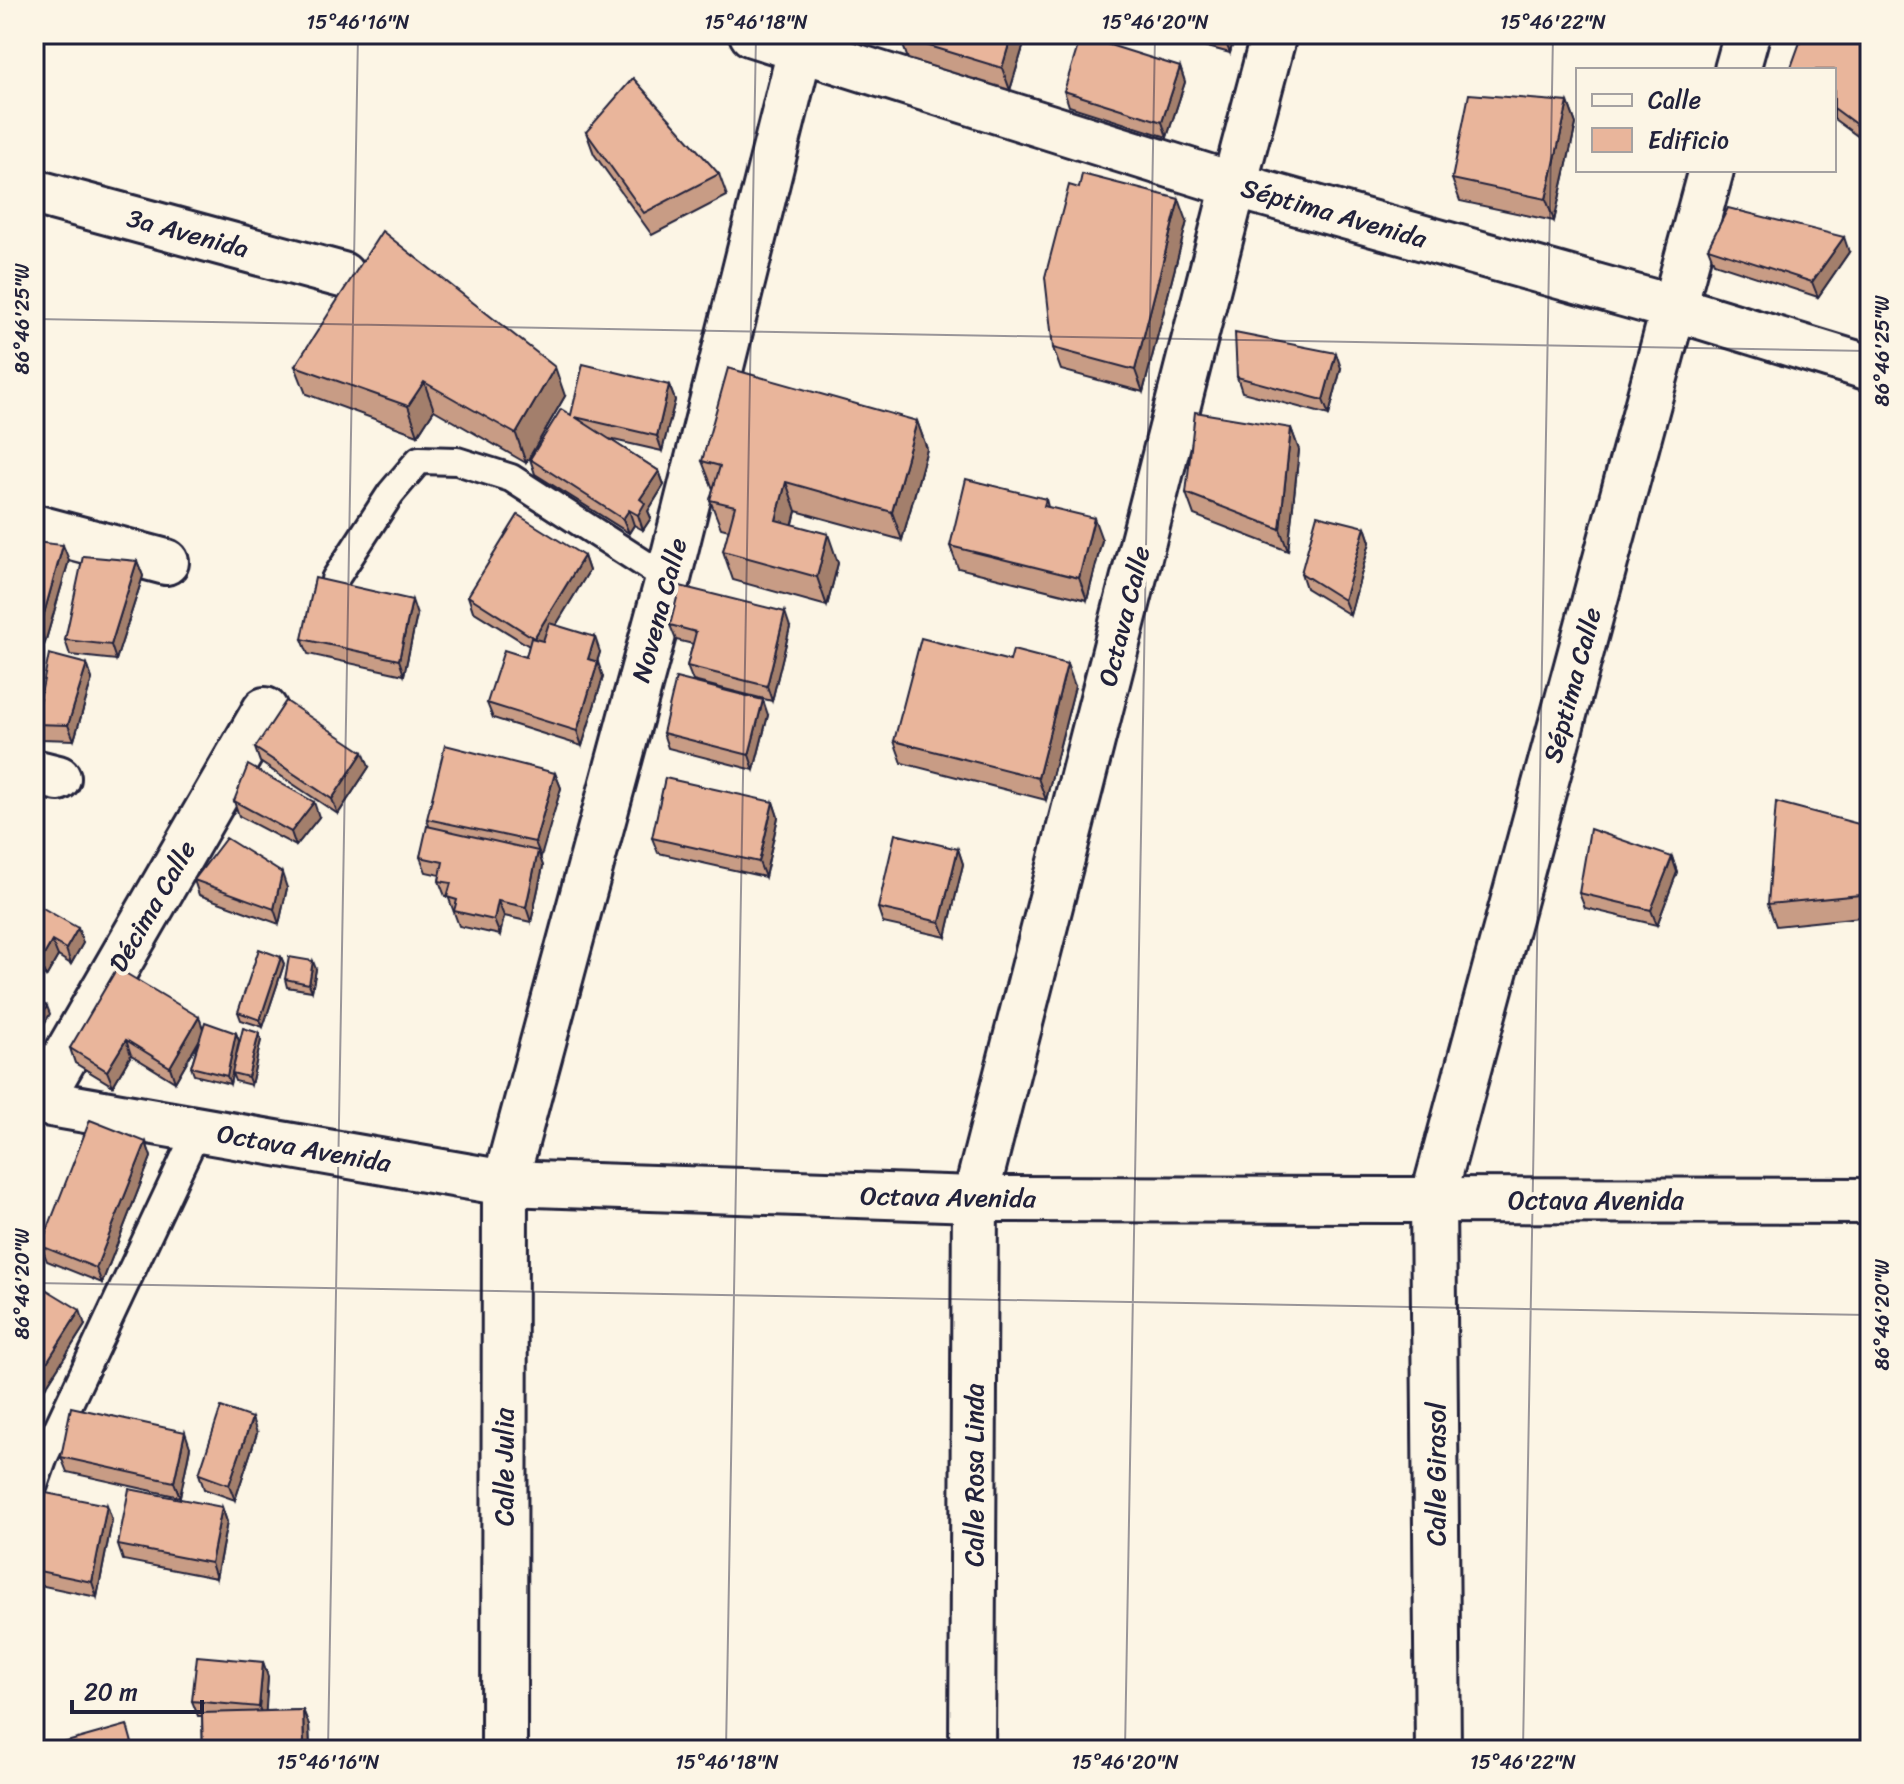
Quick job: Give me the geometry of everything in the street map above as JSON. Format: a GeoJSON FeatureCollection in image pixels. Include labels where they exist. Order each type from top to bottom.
{"type":"FeatureCollection","features":[{"type":"Feature","properties":{"kind":"street","name":"Séptima Avenida"},"geometry":{"type":"LineString","coordinates":[[752,34],[802,41],[1234,185],[1674,308],[1870,368]]}},
{"type":"Feature","properties":{"kind":"street","name":"Octava Calle"},"geometry":{"type":"LineString","coordinates":[[975,1199],[1274,34]]}},
{"type":"Feature","properties":{"kind":"street"},"geometry":{"type":"LineString","coordinates":[[1738,68],[1747,34]]}},
{"type":"Feature","properties":{"kind":"street","name":"Novena Calle"},"geometry":{"type":"LineString","coordinates":[[505,1183],[668,579],[802,41]]}},
{"type":"Feature","properties":{"kind":"street","name":"Séptima Calle"},"geometry":{"type":"LineString","coordinates":[[1433,1199],[1710,172]]}},
{"type":"Feature","properties":{"kind":"street","name":"3a Avenida"},"geometry":{"type":"LineString","coordinates":[[34,192],[342,275]]}},
{"type":"Feature","properties":{"kind":"street"},"geometry":{"type":"LineString","coordinates":[[34,527],[166,562]]}},
{"type":"Feature","properties":{"kind":"street","name":"Décima Calle"},"geometry":{"type":"LineString","coordinates":[[36,1101],[265,710]]}},
{"type":"Feature","properties":{"kind":"street","name":"Octava Avenida"},"geometry":{"type":"LineString","coordinates":[[36,1101],[505,1183],[975,1199],[1870,1201]]}},
{"type":"Feature","properties":{"kind":"street","name":"Calle Julia"},"geometry":{"type":"LineString","coordinates":[[504,1750],[505,1183]]}},
{"type":"Feature","properties":{"kind":"street","name":"Calle Rosa Linda"},"geometry":{"type":"LineString","coordinates":[[972,1750],[975,1199]]}},
{"type":"Feature","properties":{"kind":"street","name":"Calle Girasol"},"geometry":{"type":"LineString","coordinates":[[1433,1199],[1438,1750]]}},
{"type":"Feature","properties":{"kind":"lane"},"geometry":{"type":"LineString","coordinates":[[335,579],[391,493],[419,460],[457,461],[511,478],[668,579]]}},
{"type":"Feature","properties":{"kind":"lane"},"geometry":{"type":"LineString","coordinates":[[34,1485],[44,1457],[198,1129]]}},
{"type":"Feature","properties":{"kind":"building"},"geometry":{"type":"Polygon","coordinates":[[[901,34],[1012,34],[1002,68],[900,37],[901,34]]]}},
{"type":"Feature","properties":{"kind":"building"},"geometry":{"type":"Polygon","coordinates":[[[1803,34],[1870,34],[1870,69],[1857,125],[1836,109],[1836,68],[1791,68],[1803,34]]]}},
{"type":"Feature","properties":{"kind":"building"},"geometry":{"type":"Polygon","coordinates":[[[1081,36],[1180,67],[1162,122],[1064,91],[1081,36]]]}},
{"type":"Feature","properties":{"kind":"building"},"geometry":{"type":"Polygon","coordinates":[[[633,78],[719,174],[644,213],[586,132],[633,78]]]}},
{"type":"Feature","properties":{"kind":"building"},"geometry":{"type":"Polygon","coordinates":[[[1469,94],[1568,102],[1546,199],[1452,179],[1469,94]]]}},
{"type":"Feature","properties":{"kind":"building"},"geometry":{"type":"Polygon","coordinates":[[[1082,174],[1179,199],[1135,370],[1053,348],[1045,277],[1069,185],[1079,188],[1082,174]]]}},
{"type":"Feature","properties":{"kind":"building"},"geometry":{"type":"Polygon","coordinates":[[[1728,208],[1844,237],[1812,282],[1708,248],[1728,208]]]}},
{"type":"Feature","properties":{"kind":"building"},"geometry":{"type":"Polygon","coordinates":[[[382,231],[555,367],[516,434],[424,382],[408,406],[295,366],[382,231]]]}},
{"type":"Feature","properties":{"kind":"building"},"geometry":{"type":"Polygon","coordinates":[[[1235,333],[1336,353],[1323,400],[1237,377],[1235,333]]]}},
{"type":"Feature","properties":{"kind":"building"},"geometry":{"type":"Polygon","coordinates":[[[583,364],[669,385],[657,436],[575,417],[659,471],[640,499],[645,503],[638,515],[629,510],[623,519],[530,459],[561,409],[571,415],[583,364]]]}},
{"type":"Feature","properties":{"kind":"building"},"geometry":{"type":"Polygon","coordinates":[[[728,368],[917,421],[892,512],[786,482],[776,520],[828,534],[817,577],[723,551],[735,506],[710,500],[720,466],[702,461],[728,368]]]}},
{"type":"Feature","properties":{"kind":"building"},"geometry":{"type":"Polygon","coordinates":[[[1195,412],[1291,428],[1280,529],[1186,493],[1195,412]]]}},
{"type":"Feature","properties":{"kind":"building"},"geometry":{"type":"Polygon","coordinates":[[[966,479],[1046,499],[1044,506],[1094,518],[1079,578],[950,546],[966,479]]]}},
{"type":"Feature","properties":{"kind":"building"},"geometry":{"type":"Polygon","coordinates":[[[518,515],[584,556],[534,638],[468,596],[518,515]]]}},
{"type":"Feature","properties":{"kind":"building"},"geometry":{"type":"Polygon","coordinates":[[[1317,515],[1365,527],[1344,600],[1301,573],[1317,515]]]}},
{"type":"Feature","properties":{"kind":"building"},"geometry":{"type":"Polygon","coordinates":[[[34,542],[63,545],[40,628],[34,626],[34,542]]]}},
{"type":"Feature","properties":{"kind":"building"},"geometry":{"type":"Polygon","coordinates":[[[83,556],[137,561],[111,645],[65,640],[83,556]]]}},
{"type":"Feature","properties":{"kind":"building"},"geometry":{"type":"Polygon","coordinates":[[[315,578],[412,600],[399,660],[302,639],[315,578]]]}},
{"type":"Feature","properties":{"kind":"building"},"geometry":{"type":"Polygon","coordinates":[[[680,586],[785,612],[767,686],[687,666],[696,632],[670,625],[680,586]]]}},
{"type":"Feature","properties":{"kind":"building"},"geometry":{"type":"Polygon","coordinates":[[[549,623],[595,637],[588,659],[598,662],[577,731],[487,703],[504,650],[526,657],[531,638],[543,641],[549,623]]]}},
{"type":"Feature","properties":{"kind":"building"},"geometry":{"type":"Polygon","coordinates":[[[921,638],[1010,661],[1013,650],[1067,664],[1038,778],[894,741],[921,638]]]}},
{"type":"Feature","properties":{"kind":"building"},"geometry":{"type":"Polygon","coordinates":[[[49,654],[87,664],[68,725],[35,724],[49,654]]]}},
{"type":"Feature","properties":{"kind":"building"},"geometry":{"type":"Polygon","coordinates":[[[676,678],[763,700],[749,755],[663,733],[676,678]]]}},
{"type":"Feature","properties":{"kind":"building"},"geometry":{"type":"Polygon","coordinates":[[[286,701],[363,752],[332,799],[255,748],[286,701]]]}},
{"type":"Feature","properties":{"kind":"building"},"geometry":{"type":"Polygon","coordinates":[[[445,745],[555,773],[535,842],[427,819],[445,745]]]}},
{"type":"Feature","properties":{"kind":"building"},"geometry":{"type":"Polygon","coordinates":[[[248,765],[314,802],[291,832],[234,801],[248,765]]]}},
{"type":"Feature","properties":{"kind":"building"},"geometry":{"type":"Polygon","coordinates":[[[665,778],[773,802],[759,862],[652,838],[665,778]]]}},
{"type":"Feature","properties":{"kind":"building"},"geometry":{"type":"Polygon","coordinates":[[[1776,802],[1870,827],[1870,894],[1768,904],[1776,802]]]}},
{"type":"Feature","properties":{"kind":"building"},"geometry":{"type":"Polygon","coordinates":[[[427,826],[538,851],[526,907],[498,901],[494,920],[454,911],[457,900],[447,897],[451,883],[439,881],[443,862],[420,857],[427,826]]]}},
{"type":"Feature","properties":{"kind":"building"},"geometry":{"type":"Polygon","coordinates":[[[1590,829],[1672,857],[1651,910],[1579,893],[1590,829]]]}},
{"type":"Feature","properties":{"kind":"building"},"geometry":{"type":"Polygon","coordinates":[[[895,834],[958,849],[940,922],[878,908],[895,834]]]}},
{"type":"Feature","properties":{"kind":"building"},"geometry":{"type":"Polygon","coordinates":[[[226,838],[282,873],[274,909],[194,880],[226,838]]]}},
{"type":"Feature","properties":{"kind":"building"},"geometry":{"type":"Polygon","coordinates":[[[34,903],[78,928],[66,949],[52,941],[40,962],[34,958],[34,903]]]}},
{"type":"Feature","properties":{"kind":"building"},"geometry":{"type":"Polygon","coordinates":[[[259,949],[281,957],[260,1020],[238,1012],[259,949]]]}},
{"type":"Feature","properties":{"kind":"building"},"geometry":{"type":"Polygon","coordinates":[[[289,957],[313,961],[309,984],[285,979],[289,957]]]}},
{"type":"Feature","properties":{"kind":"building"},"geometry":{"type":"Polygon","coordinates":[[[117,968],[199,1017],[170,1067],[126,1040],[107,1071],[70,1048],[117,968]]]}},
{"type":"Feature","properties":{"kind":"building"},"geometry":{"type":"Polygon","coordinates":[[[34,999],[47,1006],[34,1028],[34,999]]]}},
{"type":"Feature","properties":{"kind":"building"},"geometry":{"type":"Polygon","coordinates":[[[205,1022],[236,1033],[227,1076],[191,1067],[205,1022]]]}},
{"type":"Feature","properties":{"kind":"building"},"geometry":{"type":"Polygon","coordinates":[[[243,1028],[259,1033],[248,1077],[232,1073],[243,1028]]]}},
{"type":"Feature","properties":{"kind":"building"},"geometry":{"type":"Polygon","coordinates":[[[90,1120],[146,1142],[96,1268],[41,1246],[90,1120]]]}},
{"type":"Feature","properties":{"kind":"building"},"geometry":{"type":"Polygon","coordinates":[[[34,1282],[80,1310],[40,1373],[34,1369],[34,1282]]]}},
{"type":"Feature","properties":{"kind":"building"},"geometry":{"type":"Polygon","coordinates":[[[71,1407],[185,1432],[174,1482],[61,1457],[71,1407]]]}},
{"type":"Feature","properties":{"kind":"building"},"geometry":{"type":"Polygon","coordinates":[[[221,1407],[252,1418],[229,1485],[199,1474],[221,1407]]]}},
{"type":"Feature","properties":{"kind":"building"},"geometry":{"type":"Polygon","coordinates":[[[129,1489],[222,1507],[211,1563],[118,1545],[129,1489]]]}},
{"type":"Feature","properties":{"kind":"building"},"geometry":{"type":"Polygon","coordinates":[[[46,1493],[107,1505],[92,1582],[34,1570],[34,1518],[41,1520],[46,1493]]]}},
{"type":"Feature","properties":{"kind":"building"},"geometry":{"type":"Polygon","coordinates":[[[197,1656],[263,1662],[259,1707],[192,1701],[197,1656]]]}},
{"type":"Feature","properties":{"kind":"building"},"geometry":{"type":"Polygon","coordinates":[[[303,1710],[304,1750],[203,1750],[202,1713],[303,1710]]]}},
{"type":"Feature","properties":{"kind":"building"},"geometry":{"type":"Polygon","coordinates":[[[127,1725],[134,1750],[50,1750],[49,1747],[127,1725]]]}}]}
